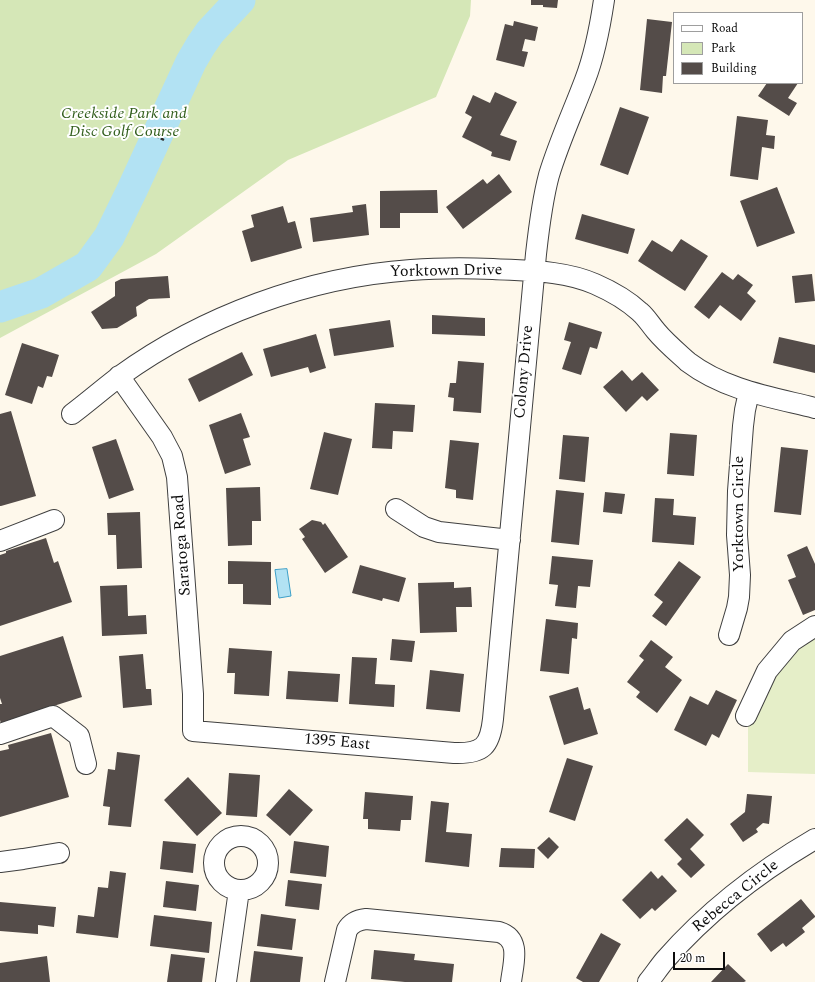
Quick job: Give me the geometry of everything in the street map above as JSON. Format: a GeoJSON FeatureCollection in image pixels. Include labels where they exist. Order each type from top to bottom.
{"type":"FeatureCollection","features":[{"type":"Feature","properties":{"kind":"street","name":"Colony Drive"},"geometry":{"type":"LineString","coordinates":[[481,749],[487,743],[492,727],[540,219],[549,175],[564,130],[586,79],[594,54],[604,0]]}},
{"type":"Feature","properties":{"kind":"street","name":"Yorktown Drive"},"geometry":{"type":"LineString","coordinates":[[72,414],[119,376],[200,328],[236,312],[269,300],[340,280],[374,274],[444,268],[534,271],[562,275],[594,283],[607,289],[641,312],[665,341],[690,363],[702,371],[725,383],[749,392],[815,408]]}},
{"type":"Feature","properties":{"kind":"street","name":"Saratoga Road"},"geometry":{"type":"LineString","coordinates":[[119,376],[162,437],[172,456],[177,477],[193,694],[193,731]]}},
{"type":"Feature","properties":{"kind":"street","name":"Yorktown Circle"},"geometry":{"type":"LineString","coordinates":[[729,635],[739,597],[740,575],[737,535],[738,491],[743,426],[749,392]]}},
{"type":"Feature","properties":{"kind":"street"},"geometry":{"type":"LineString","coordinates":[[396,509],[424,527],[439,532],[510,540]]}},
{"type":"Feature","properties":{"kind":"street"},"geometry":{"type":"LineString","coordinates":[[0,541],[54,520]]}},
{"type":"Feature","properties":{"kind":"street"},"geometry":{"type":"LineString","coordinates":[[746,716],[766,672],[792,641],[815,626]]}},
{"type":"Feature","properties":{"kind":"street"},"geometry":{"type":"LineString","coordinates":[[0,734],[53,716],[79,736],[86,764]]}},
{"type":"Feature","properties":{"kind":"street","name":"1395 East"},"geometry":{"type":"LineString","coordinates":[[193,731],[454,753],[475,752],[481,749]]}},
{"type":"Feature","properties":{"kind":"street","name":"Rebecca Circle"},"geometry":{"type":"LineString","coordinates":[[648,982],[664,960],[713,912],[769,869],[815,839]]}},
{"type":"Feature","properties":{"kind":"street"},"geometry":{"type":"LineString","coordinates":[[0,862],[59,853]]}},
{"type":"Feature","properties":{"kind":"street"},"geometry":{"type":"LineString","coordinates":[[226,982],[239,890]]}},
{"type":"Feature","properties":{"kind":"street"},"geometry":{"type":"LineString","coordinates":[[336,982],[347,930],[354,922],[366,919],[504,933],[511,940],[514,949],[511,982]]}},
{"type":"Feature","properties":{"kind":"path"},"geometry":{"type":"LineString","coordinates":[[150,133],[164,140]]}},
{"type":"Feature","properties":{"kind":"green space","name":"Creekside Park and Disc Golf Course"},"geometry":{"type":"Polygon","coordinates":[[[0,0],[471,0],[470,16],[436,97],[288,160],[156,254],[0,338],[0,0]]]}},
{"type":"Feature","properties":{"kind":"green space"},"geometry":{"type":"Polygon","coordinates":[[[815,629],[815,774],[748,772],[748,719],[770,671],[815,629]]]}},
{"type":"Feature","properties":{"kind":"water"},"geometry":{"type":"Polygon","coordinates":[[[287,569],[291,596],[279,598],[275,570],[287,569]]]}},
{"type":"Feature","properties":{"kind":"building"},"geometry":{"type":"Polygon","coordinates":[[[531,0],[558,0],[557,8],[543,7],[543,5],[531,5],[531,0]]]}},
{"type":"Feature","properties":{"kind":"building"},"geometry":{"type":"Polygon","coordinates":[[[647,19],[672,22],[666,76],[663,76],[662,93],[640,90],[647,19]]]}},
{"type":"Feature","properties":{"kind":"building"},"geometry":{"type":"Polygon","coordinates":[[[514,21],[538,27],[535,41],[525,39],[522,51],[528,52],[524,67],[496,60],[505,24],[513,26],[514,21]]]}},
{"type":"Feature","properties":{"kind":"building"},"geometry":{"type":"Polygon","coordinates":[[[766,84],[797,84],[788,98],[797,103],[789,116],[758,96],[766,84]]]}},
{"type":"Feature","properties":{"kind":"building"},"geometry":{"type":"Polygon","coordinates":[[[495,92],[517,102],[500,135],[517,141],[510,161],[491,156],[492,152],[462,137],[472,117],[465,113],[473,95],[490,103],[495,92]]]}},
{"type":"Feature","properties":{"kind":"building"},"geometry":{"type":"Polygon","coordinates":[[[620,107],[649,117],[628,175],[600,165],[620,107]]]}},
{"type":"Feature","properties":{"kind":"building"},"geometry":{"type":"Polygon","coordinates":[[[737,116],[768,120],[766,135],[775,136],[774,149],[762,147],[758,180],[730,176],[737,116]]]}},
{"type":"Feature","properties":{"kind":"building"},"geometry":{"type":"Polygon","coordinates":[[[499,174],[512,192],[463,229],[446,207],[483,179],[487,184],[499,174]]]}},
{"type":"Feature","properties":{"kind":"building"},"geometry":{"type":"Polygon","coordinates":[[[777,187],[795,233],[757,247],[740,201],[777,187]]]}},
{"type":"Feature","properties":{"kind":"building"},"geometry":{"type":"Polygon","coordinates":[[[437,190],[438,213],[400,213],[400,228],[380,228],[380,191],[437,190]]]}},
{"type":"Feature","properties":{"kind":"building"},"geometry":{"type":"Polygon","coordinates":[[[366,204],[369,235],[313,242],[310,218],[353,212],[352,206],[366,204]]]}},
{"type":"Feature","properties":{"kind":"building"},"geometry":{"type":"Polygon","coordinates":[[[283,206],[288,223],[295,221],[302,248],[251,262],[242,231],[254,227],[251,215],[283,206]]]}},
{"type":"Feature","properties":{"kind":"building"},"geometry":{"type":"Polygon","coordinates":[[[582,214],[635,229],[628,254],[575,239],[582,214]]]}},
{"type":"Feature","properties":{"kind":"building"},"geometry":{"type":"Polygon","coordinates":[[[681,239],[708,256],[685,291],[638,261],[652,240],[672,252],[681,239]]]}},
{"type":"Feature","properties":{"kind":"building"},"geometry":{"type":"Polygon","coordinates":[[[722,272],[733,280],[738,274],[753,285],[747,293],[756,301],[741,321],[720,305],[709,319],[694,307],[722,272]]]}},
{"type":"Feature","properties":{"kind":"building"},"geometry":{"type":"Polygon","coordinates":[[[812,274],[815,301],[795,303],[792,276],[812,274]]]}},
{"type":"Feature","properties":{"kind":"building"},"geometry":{"type":"Polygon","coordinates":[[[168,276],[170,298],[149,299],[136,307],[137,316],[117,328],[102,329],[91,312],[115,296],[115,282],[121,279],[168,276]]]}},
{"type":"Feature","properties":{"kind":"building"},"geometry":{"type":"Polygon","coordinates":[[[432,315],[485,318],[485,336],[432,334],[432,315]]]}},
{"type":"Feature","properties":{"kind":"building"},"geometry":{"type":"Polygon","coordinates":[[[390,320],[394,347],[334,356],[329,329],[390,320]]]}},
{"type":"Feature","properties":{"kind":"building"},"geometry":{"type":"Polygon","coordinates":[[[569,322],[602,332],[597,349],[590,347],[581,375],[562,369],[571,342],[564,340],[569,322]]]}},
{"type":"Feature","properties":{"kind":"building"},"geometry":{"type":"Polygon","coordinates":[[[316,334],[326,368],[310,373],[308,367],[271,377],[263,349],[316,334]]]}},
{"type":"Feature","properties":{"kind":"building"},"geometry":{"type":"Polygon","coordinates":[[[779,337],[815,345],[815,373],[773,363],[779,337]]]}},
{"type":"Feature","properties":{"kind":"building"},"geometry":{"type":"Polygon","coordinates":[[[22,343],[59,355],[52,377],[47,376],[43,388],[38,386],[32,404],[5,395],[22,343]]]}},
{"type":"Feature","properties":{"kind":"building"},"geometry":{"type":"Polygon","coordinates":[[[242,352],[253,375],[199,402],[188,379],[242,352]]]}},
{"type":"Feature","properties":{"kind":"building"},"geometry":{"type":"Polygon","coordinates":[[[458,361],[484,363],[481,413],[453,411],[454,398],[448,397],[450,383],[456,383],[458,361]]]}},
{"type":"Feature","properties":{"kind":"building"},"geometry":{"type":"Polygon","coordinates":[[[622,370],[632,381],[642,372],[659,390],[647,401],[642,396],[626,412],[603,387],[622,370]]]}},
{"type":"Feature","properties":{"kind":"building"},"geometry":{"type":"Polygon","coordinates":[[[375,403],[415,405],[413,432],[393,431],[392,449],[372,448],[375,403]]]}},
{"type":"Feature","properties":{"kind":"building"},"geometry":{"type":"Polygon","coordinates":[[[11,411],[36,496],[0,506],[0,414],[11,411]]]}},
{"type":"Feature","properties":{"kind":"building"},"geometry":{"type":"Polygon","coordinates":[[[241,413],[250,437],[243,439],[251,465],[225,474],[209,425],[241,413]]]}},
{"type":"Feature","properties":{"kind":"building"},"geometry":{"type":"Polygon","coordinates":[[[324,432],[352,439],[338,495],[310,489],[324,432]]]}},
{"type":"Feature","properties":{"kind":"building"},"geometry":{"type":"Polygon","coordinates":[[[670,433],[697,435],[694,476],[667,474],[670,433]]]}},
{"type":"Feature","properties":{"kind":"building"},"geometry":{"type":"Polygon","coordinates":[[[563,435],[589,437],[585,482],[559,479],[563,435]]]}},
{"type":"Feature","properties":{"kind":"building"},"geometry":{"type":"Polygon","coordinates":[[[116,439],[134,490],[109,499],[92,447],[116,439]]]}},
{"type":"Feature","properties":{"kind":"building"},"geometry":{"type":"Polygon","coordinates":[[[450,440],[479,443],[473,500],[456,498],[456,490],[445,488],[450,440]]]}},
{"type":"Feature","properties":{"kind":"building"},"geometry":{"type":"Polygon","coordinates":[[[781,447],[808,450],[801,515],[774,512],[781,447]]]}},
{"type":"Feature","properties":{"kind":"building"},"geometry":{"type":"Polygon","coordinates":[[[260,487],[261,521],[252,521],[252,545],[228,546],[226,488],[260,487]]]}},
{"type":"Feature","properties":{"kind":"building"},"geometry":{"type":"Polygon","coordinates":[[[556,490],[584,493],[579,545],[551,542],[556,490]]]}},
{"type":"Feature","properties":{"kind":"building"},"geometry":{"type":"Polygon","coordinates":[[[605,492],[625,494],[622,514],[603,512],[605,492]]]}},
{"type":"Feature","properties":{"kind":"building"},"geometry":{"type":"Polygon","coordinates":[[[655,498],[674,499],[673,515],[696,517],[694,545],[652,542],[655,498]]]}},
{"type":"Feature","properties":{"kind":"building"},"geometry":{"type":"Polygon","coordinates":[[[140,512],[142,568],[117,569],[116,535],[108,535],[107,513],[140,512]]]}},
{"type":"Feature","properties":{"kind":"building"},"geometry":{"type":"Polygon","coordinates":[[[312,520],[321,522],[323,525],[325,523],[348,557],[325,573],[302,539],[305,537],[299,529],[312,520]]]}},
{"type":"Feature","properties":{"kind":"building"},"geometry":{"type":"Polygon","coordinates":[[[46,538],[54,563],[58,561],[72,602],[0,626],[0,555],[6,553],[6,551],[46,538]]]}},
{"type":"Feature","properties":{"kind":"building"},"geometry":{"type":"Polygon","coordinates":[[[807,546],[815,564],[815,610],[803,615],[788,580],[796,577],[787,555],[807,546]]]}},
{"type":"Feature","properties":{"kind":"building"},"geometry":{"type":"Polygon","coordinates":[[[552,556],[593,560],[590,587],[578,586],[576,608],[555,606],[558,585],[549,584],[552,556]]]}},
{"type":"Feature","properties":{"kind":"building"},"geometry":{"type":"Polygon","coordinates":[[[228,561],[271,562],[271,605],[243,604],[243,584],[228,584],[228,561]]]}},
{"type":"Feature","properties":{"kind":"building"},"geometry":{"type":"Polygon","coordinates":[[[679,561],[701,577],[666,626],[652,616],[663,602],[654,595],[679,561]]]}},
{"type":"Feature","properties":{"kind":"building"},"geometry":{"type":"Polygon","coordinates":[[[360,565],[406,578],[399,602],[383,598],[382,601],[352,593],[360,565]]]}},
{"type":"Feature","properties":{"kind":"building"},"geometry":{"type":"Polygon","coordinates":[[[454,582],[454,588],[471,587],[472,607],[456,607],[457,632],[420,633],[418,583],[454,582]]]}},
{"type":"Feature","properties":{"kind":"building"},"geometry":{"type":"Polygon","coordinates":[[[127,585],[128,616],[146,615],[147,634],[102,636],[100,586],[127,585]]]}},
{"type":"Feature","properties":{"kind":"building"},"geometry":{"type":"Polygon","coordinates":[[[546,619],[578,623],[577,639],[572,638],[569,674],[540,671],[546,619]]]}},
{"type":"Feature","properties":{"kind":"building"},"geometry":{"type":"Polygon","coordinates":[[[63,636],[82,697],[1,724],[0,704],[2,704],[0,698],[0,656],[63,636]]]}},
{"type":"Feature","properties":{"kind":"building"},"geometry":{"type":"Polygon","coordinates":[[[392,639],[415,641],[412,662],[390,660],[392,639]]]}},
{"type":"Feature","properties":{"kind":"building"},"geometry":{"type":"Polygon","coordinates":[[[651,640],[673,657],[665,667],[682,680],[657,713],[636,697],[640,692],[627,682],[644,660],[639,656],[651,640]]]}},
{"type":"Feature","properties":{"kind":"building"},"geometry":{"type":"Polygon","coordinates":[[[229,648],[272,651],[269,696],[234,694],[235,673],[227,673],[229,648]]]}},
{"type":"Feature","properties":{"kind":"building"},"geometry":{"type":"Polygon","coordinates":[[[143,654],[146,689],[151,689],[152,705],[123,708],[119,656],[143,654]]]}},
{"type":"Feature","properties":{"kind":"building"},"geometry":{"type":"Polygon","coordinates":[[[352,657],[377,658],[375,684],[395,685],[394,707],[349,704],[352,657]]]}},
{"type":"Feature","properties":{"kind":"building"},"geometry":{"type":"Polygon","coordinates":[[[430,670],[464,674],[460,712],[426,709],[430,670]]]}},
{"type":"Feature","properties":{"kind":"building"},"geometry":{"type":"Polygon","coordinates":[[[288,671],[340,674],[338,702],[286,699],[288,671]]]}},
{"type":"Feature","properties":{"kind":"building"},"geometry":{"type":"Polygon","coordinates":[[[578,687],[584,710],[590,708],[598,734],[564,745],[549,696],[578,687]]]}},
{"type":"Feature","properties":{"kind":"building"},"geometry":{"type":"Polygon","coordinates":[[[716,690],[737,700],[719,738],[712,734],[706,746],[674,730],[690,696],[708,705],[716,690]]]}},
{"type":"Feature","properties":{"kind":"building"},"geometry":{"type":"Polygon","coordinates":[[[51,733],[69,797],[0,817],[0,751],[9,749],[8,745],[51,733]]]}},
{"type":"Feature","properties":{"kind":"building"},"geometry":{"type":"Polygon","coordinates":[[[117,752],[140,755],[131,827],[108,825],[110,807],[103,806],[108,769],[115,770],[117,752]]]}},
{"type":"Feature","properties":{"kind":"building"},"geometry":{"type":"Polygon","coordinates":[[[567,758],[593,766],[575,821],[549,812],[567,758]]]}},
{"type":"Feature","properties":{"kind":"building"},"geometry":{"type":"Polygon","coordinates":[[[229,773],[260,775],[257,817],[226,815],[229,773]]]}},
{"type":"Feature","properties":{"kind":"building"},"geometry":{"type":"Polygon","coordinates":[[[188,777],[222,813],[197,836],[164,800],[188,777]]]}},
{"type":"Feature","properties":{"kind":"building"},"geometry":{"type":"Polygon","coordinates":[[[289,789],[313,810],[290,836],[266,815],[289,789]]]}},
{"type":"Feature","properties":{"kind":"building"},"geometry":{"type":"Polygon","coordinates":[[[365,792],[413,796],[411,820],[401,820],[400,831],[368,829],[368,819],[363,819],[365,792]]]}},
{"type":"Feature","properties":{"kind":"building"},"geometry":{"type":"Polygon","coordinates":[[[747,794],[772,796],[769,824],[763,823],[756,829],[758,832],[743,842],[730,824],[745,812],[747,794]]]}},
{"type":"Feature","properties":{"kind":"building"},"geometry":{"type":"Polygon","coordinates":[[[431,801],[449,803],[446,832],[472,834],[469,867],[425,862],[431,801]]]}},
{"type":"Feature","properties":{"kind":"building"},"geometry":{"type":"Polygon","coordinates":[[[687,818],[704,835],[690,849],[705,865],[691,878],[677,864],[682,859],[664,840],[687,818]]]}},
{"type":"Feature","properties":{"kind":"building"},"geometry":{"type":"Polygon","coordinates":[[[549,837],[559,847],[548,859],[537,848],[549,837]]]}},
{"type":"Feature","properties":{"kind":"building"},"geometry":{"type":"Polygon","coordinates":[[[163,841],[196,844],[193,873],[160,869],[163,841]]]}},
{"type":"Feature","properties":{"kind":"building"},"geometry":{"type":"Polygon","coordinates":[[[294,841],[329,846],[326,877],[290,873],[294,841]]]}},
{"type":"Feature","properties":{"kind":"building"},"geometry":{"type":"Polygon","coordinates":[[[501,848],[535,849],[534,868],[499,867],[501,848]]]}},
{"type":"Feature","properties":{"kind":"building"},"geometry":{"type":"Polygon","coordinates":[[[110,871],[126,873],[118,938],[76,933],[78,915],[94,917],[98,887],[108,888],[110,871]]]}},
{"type":"Feature","properties":{"kind":"building"},"geometry":{"type":"Polygon","coordinates":[[[651,871],[658,879],[662,875],[677,891],[655,911],[652,908],[640,919],[622,900],[651,871]]]}},
{"type":"Feature","properties":{"kind":"building"},"geometry":{"type":"Polygon","coordinates":[[[288,880],[322,884],[319,910],[285,906],[288,880]]]}},
{"type":"Feature","properties":{"kind":"building"},"geometry":{"type":"Polygon","coordinates":[[[166,881],[199,885],[196,911],[163,907],[166,881]]]}},
{"type":"Feature","properties":{"kind":"building"},"geometry":{"type":"Polygon","coordinates":[[[801,899],[815,917],[802,928],[805,932],[786,947],[783,943],[771,952],[757,934],[801,899]]]}},
{"type":"Feature","properties":{"kind":"building"},"geometry":{"type":"Polygon","coordinates":[[[0,902],[56,907],[54,927],[38,925],[38,934],[0,931],[0,902]]]}},
{"type":"Feature","properties":{"kind":"building"},"geometry":{"type":"Polygon","coordinates":[[[261,914],[296,919],[292,950],[257,946],[261,914]]]}},
{"type":"Feature","properties":{"kind":"building"},"geometry":{"type":"Polygon","coordinates":[[[154,915],[212,922],[209,953],[150,946],[154,915]]]}},
{"type":"Feature","properties":{"kind":"building"},"geometry":{"type":"Polygon","coordinates":[[[601,933],[621,944],[599,982],[583,982],[576,978],[601,933]]]}},
{"type":"Feature","properties":{"kind":"building"},"geometry":{"type":"Polygon","coordinates":[[[374,950],[415,954],[414,960],[454,964],[452,982],[405,982],[371,979],[374,950]]]}},
{"type":"Feature","properties":{"kind":"building"},"geometry":{"type":"Polygon","coordinates":[[[254,951],[303,957],[300,982],[250,982],[254,951]]]}},
{"type":"Feature","properties":{"kind":"building"},"geometry":{"type":"Polygon","coordinates":[[[171,954],[205,958],[202,982],[167,982],[171,954]]]}},
{"type":"Feature","properties":{"kind":"building"},"geometry":{"type":"Polygon","coordinates":[[[47,956],[50,982],[0,982],[0,963],[47,956]]]}},
{"type":"Feature","properties":{"kind":"building"},"geometry":{"type":"Polygon","coordinates":[[[728,964],[746,981],[711,982],[728,964]]]}},
{"type":"Feature","properties":{"kind":"waterway"},"geometry":{"type":"LineString","coordinates":[[0,307],[41,293],[88,266],[109,237],[191,62],[210,32],[240,0]]}}]}
